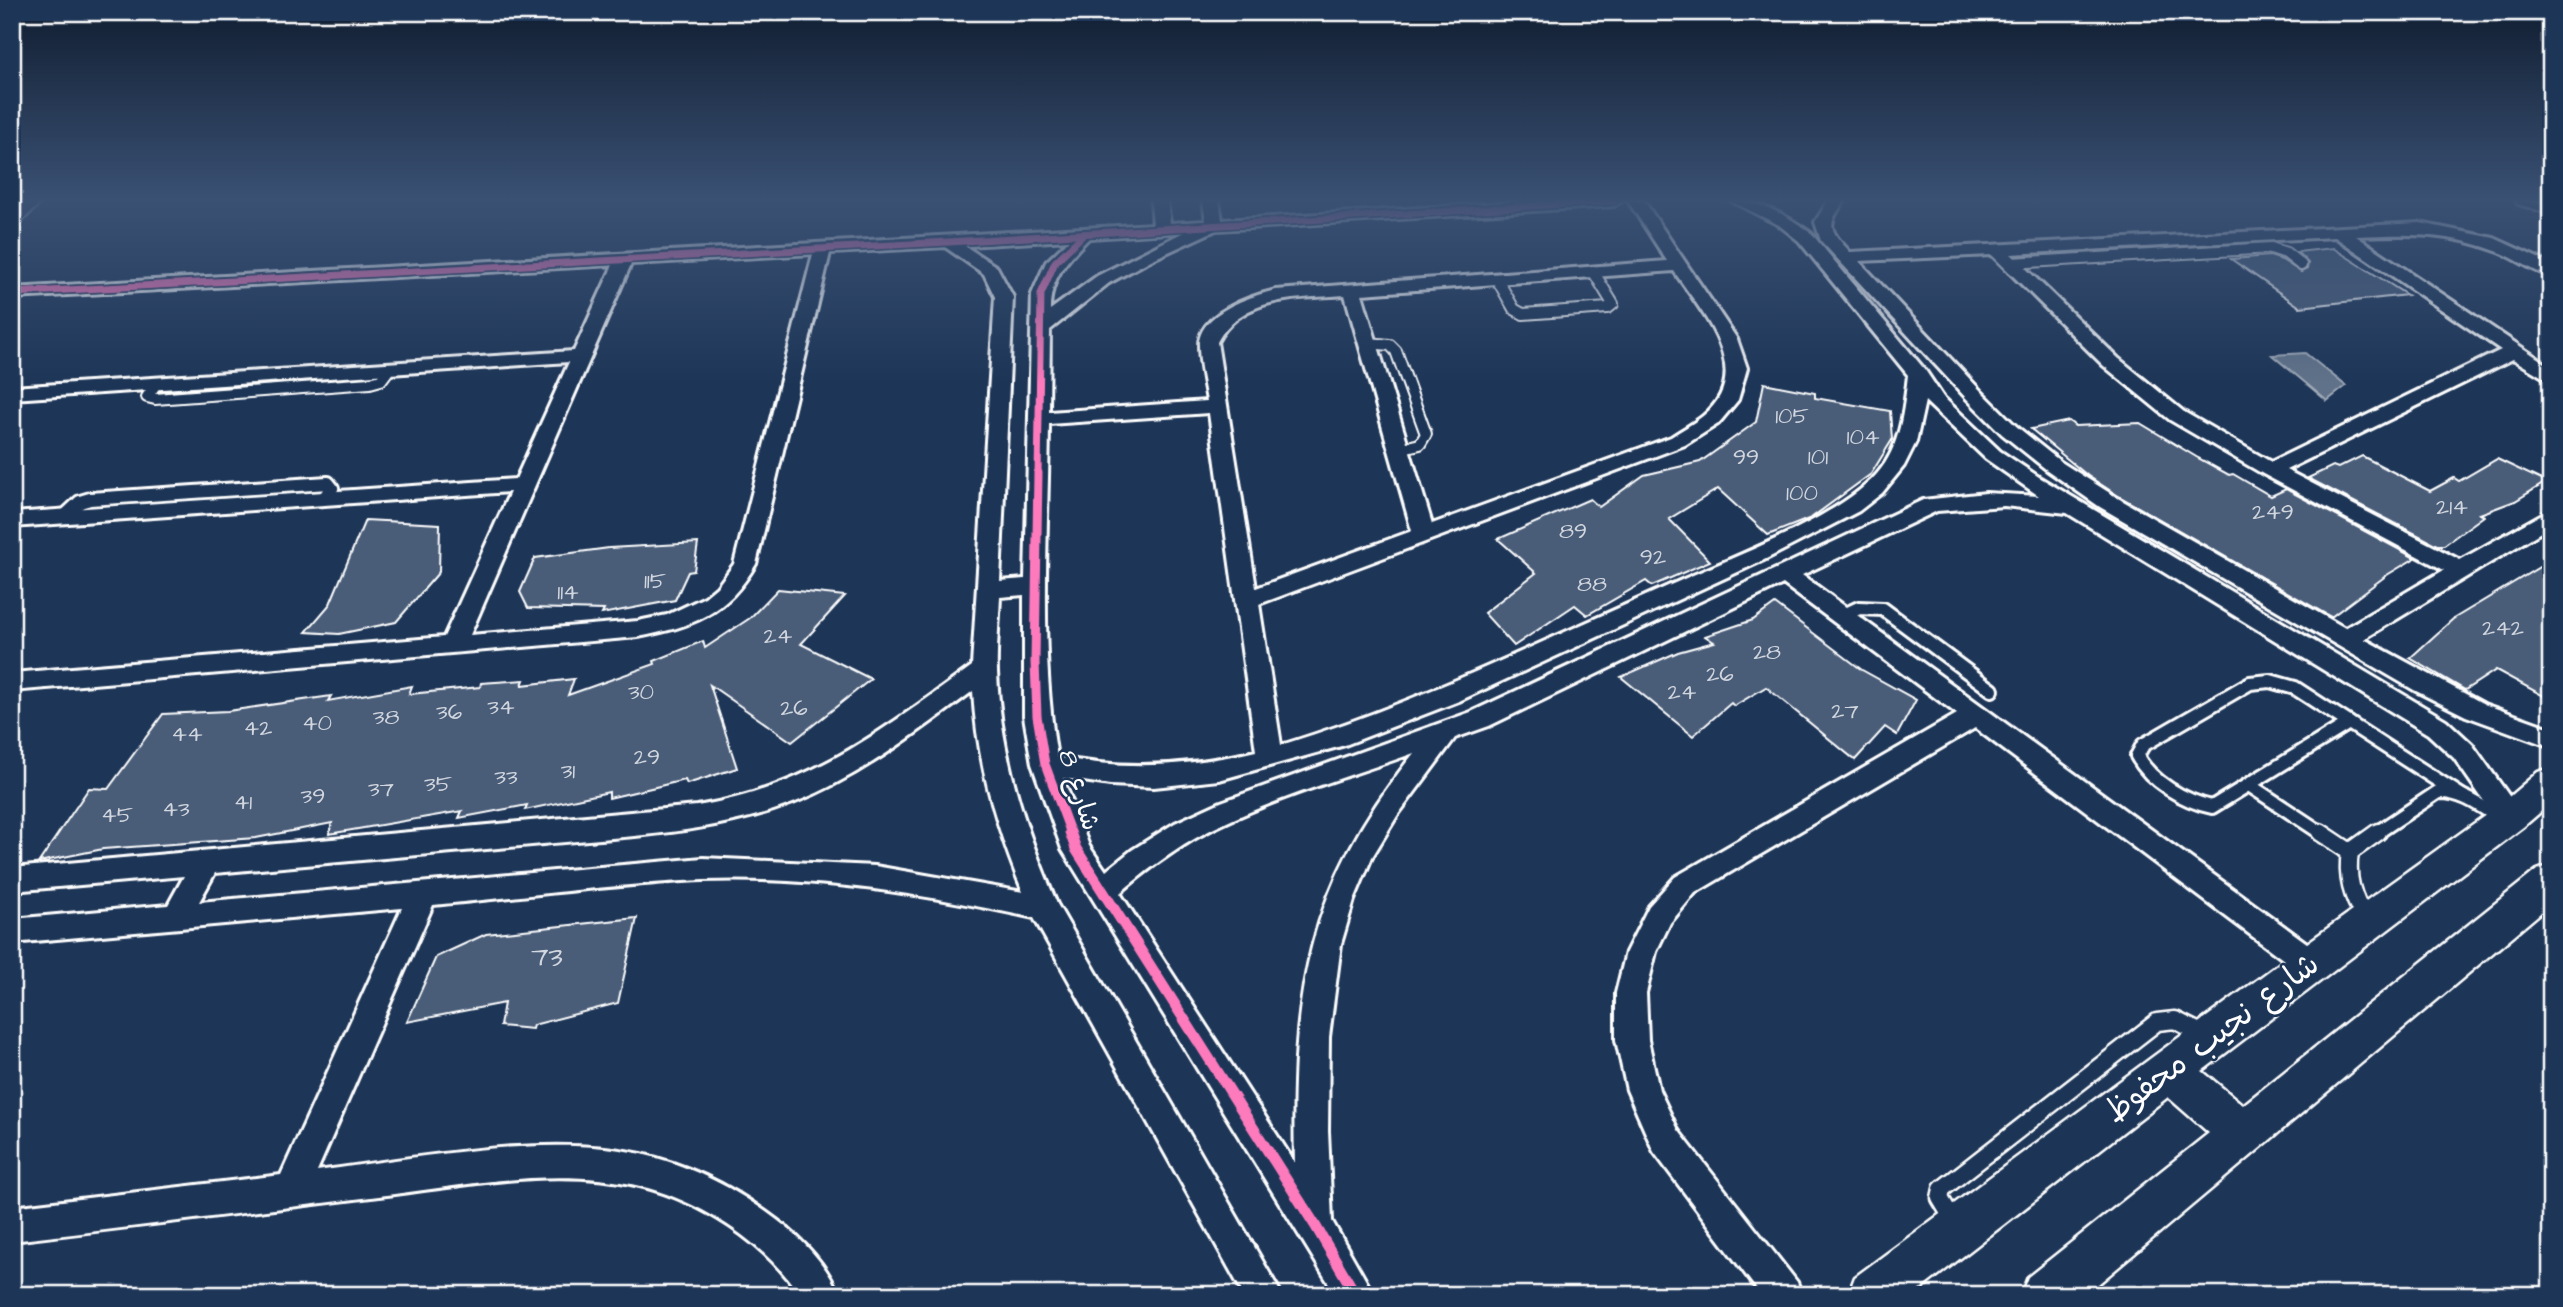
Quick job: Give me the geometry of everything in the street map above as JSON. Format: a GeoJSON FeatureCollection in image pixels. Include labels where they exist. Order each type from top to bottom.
{"type":"FeatureCollection","features":[{"type":"Feature","properties":{"kind":"street"},"geometry":{"type":"LineString","coordinates":[[12,293],[587,262]]}},
{"type":"Feature","properties":{"kind":"street"},"geometry":{"type":"LineString","coordinates":[[453,645],[623,262]]}},
{"type":"Feature","properties":{"kind":"street"},"geometry":{"type":"LineString","coordinates":[[12,682],[638,629],[675,622],[709,607],[734,586],[745,565],[819,262]]}},
{"type":"Feature","properties":{"kind":"street"},"geometry":{"type":"LineString","coordinates":[[978,262],[991,271],[1004,296],[985,670],[987,724],[998,783],[1016,844],[1044,908],[1264,1295]]}},
{"type":"Feature","properties":{"kind":"street","name":"شارع 8"},"geometry":{"type":"LineString","coordinates":[[1055,262],[1041,294],[1035,586],[1037,716],[1045,764],[1076,849],[1315,1225],[1356,1295]]}},
{"type":"Feature","properties":{"kind":"street"},"geometry":{"type":"LineString","coordinates":[[1042,327],[1072,299],[1129,262]]}},
{"type":"Feature","properties":{"kind":"street"},"geometry":{"type":"LineString","coordinates":[[1246,600],[1678,441],[1711,421],[1731,396],[1737,369],[1728,339],[1677,262]]}},
{"type":"Feature","properties":{"kind":"street"},"geometry":{"type":"LineString","coordinates":[[1824,262],[1918,374],[1935,401],[1961,428],[2031,482],[2437,727],[2463,751],[2507,819]]}},
{"type":"Feature","properties":{"kind":"street"},"geometry":{"type":"LineString","coordinates":[[1852,262],[1974,395],[2009,430],[2054,466],[2108,502],[2475,710],[2551,738]]}},
{"type":"Feature","properties":{"kind":"street"},"geometry":{"type":"LineString","coordinates":[[2009,262],[2140,388],[2220,443],[2461,570]]}},
{"type":"Feature","properties":{"kind":"street"},"geometry":{"type":"LineString","coordinates":[[2383,262],[2551,376]]}},
{"type":"Feature","properties":{"kind":"street"},"geometry":{"type":"LineString","coordinates":[[2534,262],[2551,271]]}},
{"type":"Feature","properties":{"kind":"street"},"geometry":{"type":"LineString","coordinates":[[1279,791],[1265,757],[1246,600],[1208,342],[1215,326],[1230,313],[1250,302],[1276,295],[1679,265]]}},
{"type":"Feature","properties":{"kind":"street"},"geometry":{"type":"LineString","coordinates":[[1352,289],[1425,536]]}},
{"type":"Feature","properties":{"kind":"street"},"geometry":{"type":"LineString","coordinates":[[2270,470],[2514,352]]}},
{"type":"Feature","properties":{"kind":"street"},"geometry":{"type":"LineString","coordinates":[[12,393],[581,356]]}},
{"type":"Feature","properties":{"kind":"street"},"geometry":{"type":"LineString","coordinates":[[1045,764],[1088,774],[1142,778],[1175,777],[1220,770],[1350,733],[1420,706],[1713,575],[1838,515],[1862,499],[1884,480],[1899,459],[1911,427],[1918,374]]}},
{"type":"Feature","properties":{"kind":"street"},"geometry":{"type":"LineString","coordinates":[[1039,419],[1217,406]]}},
{"type":"Feature","properties":{"kind":"street"},"geometry":{"type":"LineString","coordinates":[[12,520],[524,485]]}},
{"type":"Feature","properties":{"kind":"street"},"geometry":{"type":"LineString","coordinates":[[1102,891],[1142,858],[1185,831],[1231,809],[1444,734],[1931,505],[1963,499],[1998,497],[2076,508]]}},
{"type":"Feature","properties":{"kind":"street"},"geometry":{"type":"LineString","coordinates":[[1838,515],[1867,535]]}},
{"type":"Feature","properties":{"kind":"street"},"geometry":{"type":"LineString","coordinates":[[2346,639],[2551,516]]}},
{"type":"Feature","properties":{"kind":"street"},"geometry":{"type":"LineString","coordinates":[[1784,573],[1842,616],[1984,702],[2311,963]]}},
{"type":"Feature","properties":{"kind":"street"},"geometry":{"type":"LineString","coordinates":[[1713,575],[1738,595]]}},
{"type":"Feature","properties":{"kind":"street"},"geometry":{"type":"LineString","coordinates":[[989,590],[1035,586]]}},
{"type":"Feature","properties":{"kind":"street"},"geometry":{"type":"LineString","coordinates":[[12,880],[643,824],[715,814],[783,796],[844,768],[985,670]]}},
{"type":"Feature","properties":{"kind":"street"},"geometry":{"type":"LineString","coordinates":[[1784,1295],[1666,1141],[1643,1090],[1632,1040],[1631,993],[1641,952],[1659,915],[1685,885],[1984,702]]}},
{"type":"Feature","properties":{"kind":"street"},"geometry":{"type":"LineString","coordinates":[[1315,1225],[1310,1115],[1314,1018],[1330,933],[1358,858],[1397,793],[1444,734]]}},
{"type":"Feature","properties":{"kind":"street","name":"شارع نجيب محفوظ"},"geometry":{"type":"LineString","coordinates":[[1873,1295],[2211,1038],[2507,819],[2551,782]]}},
{"type":"Feature","properties":{"kind":"street"},"geometry":{"type":"LineString","coordinates":[[176,917],[206,863]]}},
{"type":"Feature","properties":{"kind":"street"},"geometry":{"type":"LineString","coordinates":[[12,932],[703,869],[790,870],[888,879],[961,890],[1044,908]]}},
{"type":"Feature","properties":{"kind":"street"},"geometry":{"type":"LineString","coordinates":[[2046,1295],[2551,881]]}},
{"type":"Feature","properties":{"kind":"street"},"geometry":{"type":"LineString","coordinates":[[292,1189],[423,894]]}},
{"type":"Feature","properties":{"kind":"street"},"geometry":{"type":"LineString","coordinates":[[2169,1071],[2243,1133]]}},
{"type":"Feature","properties":{"kind":"street"},"geometry":{"type":"LineString","coordinates":[[12,1224],[502,1165],[567,1162],[640,1170],[707,1194],[765,1231],[814,1282],[821,1295]]}},
{"type":"Feature","properties":{"kind":"lane"},"geometry":{"type":"LineString","coordinates":[[2297,262],[2301,265]]}},
{"type":"Feature","properties":{"kind":"lane"},"geometry":{"type":"LineString","coordinates":[[1497,279],[1514,309],[1523,314],[1608,308],[1613,304],[1593,271]]}},
{"type":"Feature","properties":{"kind":"lane"},"geometry":{"type":"LineString","coordinates":[[1368,343],[1390,345],[1396,351],[1426,434],[1426,438],[1418,446],[1399,449]]}},
{"type":"Feature","properties":{"kind":"lane"},"geometry":{"type":"LineString","coordinates":[[2350,722],[2217,805],[2198,805],[2144,770],[2139,762],[2138,750],[2250,683],[2259,681],[2295,688],[2350,722],[2462,796],[2507,819]]}},
{"type":"Feature","properties":{"kind":"lane"},"geometry":{"type":"LineString","coordinates":[[2249,785],[2350,852]]}},
{"type":"Feature","properties":{"kind":"lane"},"geometry":{"type":"LineString","coordinates":[[2368,922],[2348,884],[2346,867],[2350,852],[2434,793],[2462,796]]}},
{"type":"Feature","properties":{"kind":"lane"},"geometry":{"type":"LineString","coordinates":[[1959,1230],[1940,1198],[1942,1189],[2157,1022],[2164,1018],[2175,1019],[2211,1038]]}},
{"type":"Feature","properties":{"kind":"water"},"geometry":{"type":"Polygon","coordinates":[[[2305,353],[2346,386],[2327,401],[2272,355],[2305,353]]]}},
{"type":"Feature","properties":{"kind":"building"},"geometry":{"type":"Polygon","coordinates":[[[2235,262],[2285,262],[2301,272],[2307,269],[2308,263],[2355,262],[2407,295],[2300,307],[2235,262]]]}},
{"type":"Feature","properties":{"kind":"building"},"geometry":{"type":"Polygon","coordinates":[[[1764,383],[1815,393],[1815,398],[1890,411],[1892,440],[1871,474],[1811,518],[1768,535],[1718,489],[1669,519],[1710,561],[1652,586],[1646,581],[1587,615],[1575,605],[1514,646],[1484,613],[1536,573],[1498,539],[1590,499],[1599,507],[1644,475],[1700,462],[1756,422],[1764,383]]]}},
{"type":"Feature","properties":{"kind":"building"},"geometry":{"type":"Polygon","coordinates":[[[2069,421],[2075,426],[2140,423],[2198,458],[2271,496],[2286,489],[2415,558],[2387,575],[2331,617],[2117,495],[2088,476],[2031,429],[2069,421]]]}},
{"type":"Feature","properties":{"kind":"building"},"geometry":{"type":"Polygon","coordinates":[[[2362,456],[2430,491],[2454,478],[2459,481],[2497,459],[2546,482],[2515,501],[2480,514],[2484,516],[2444,545],[2437,545],[2308,478],[2362,456]]]}},
{"type":"Feature","properties":{"kind":"building"},"geometry":{"type":"Polygon","coordinates":[[[365,520],[440,524],[439,572],[396,622],[339,634],[306,632],[330,604],[365,520]]]}},
{"type":"Feature","properties":{"kind":"building"},"geometry":{"type":"Polygon","coordinates":[[[698,543],[694,571],[688,572],[675,600],[602,614],[604,610],[528,608],[520,592],[535,558],[609,548],[698,543]]]}},
{"type":"Feature","properties":{"kind":"building"},"geometry":{"type":"Polygon","coordinates":[[[2551,560],[2551,700],[2496,670],[2465,690],[2410,658],[2453,619],[2551,560]]]}},
{"type":"Feature","properties":{"kind":"building"},"geometry":{"type":"Polygon","coordinates":[[[778,589],[845,596],[801,644],[871,679],[792,742],[710,685],[737,768],[687,784],[685,780],[609,798],[609,792],[525,810],[527,805],[459,818],[462,811],[329,834],[332,823],[256,838],[103,849],[39,862],[89,788],[108,789],[163,714],[228,711],[331,696],[328,701],[412,686],[409,694],[480,687],[481,683],[524,680],[522,685],[574,679],[568,695],[655,664],[654,661],[703,641],[705,648],[750,618],[778,589]]]}},
{"type":"Feature","properties":{"kind":"building"},"geometry":{"type":"Polygon","coordinates":[[[1775,604],[1862,670],[1916,700],[1897,735],[1885,727],[1855,760],[1766,687],[1734,706],[1731,703],[1693,736],[1621,677],[1678,652],[1714,642],[1705,636],[1753,620],[1775,604]]]}},
{"type":"Feature","properties":{"kind":"building"},"geometry":{"type":"Polygon","coordinates":[[[637,918],[618,1003],[533,1025],[532,1029],[500,1026],[504,1003],[407,1022],[436,957],[486,934],[637,918]]]}},
{"type":"Feature","properties":{"kind":"cycle path"},"geometry":{"type":"LineString","coordinates":[[12,293],[581,262]]}},
{"type":"Feature","properties":{"kind":"cycle path"},"geometry":{"type":"LineString","coordinates":[[1055,262],[1041,294],[1035,662],[1037,716],[1045,764],[1076,849],[1315,1225],[1356,1295]]}}]}
